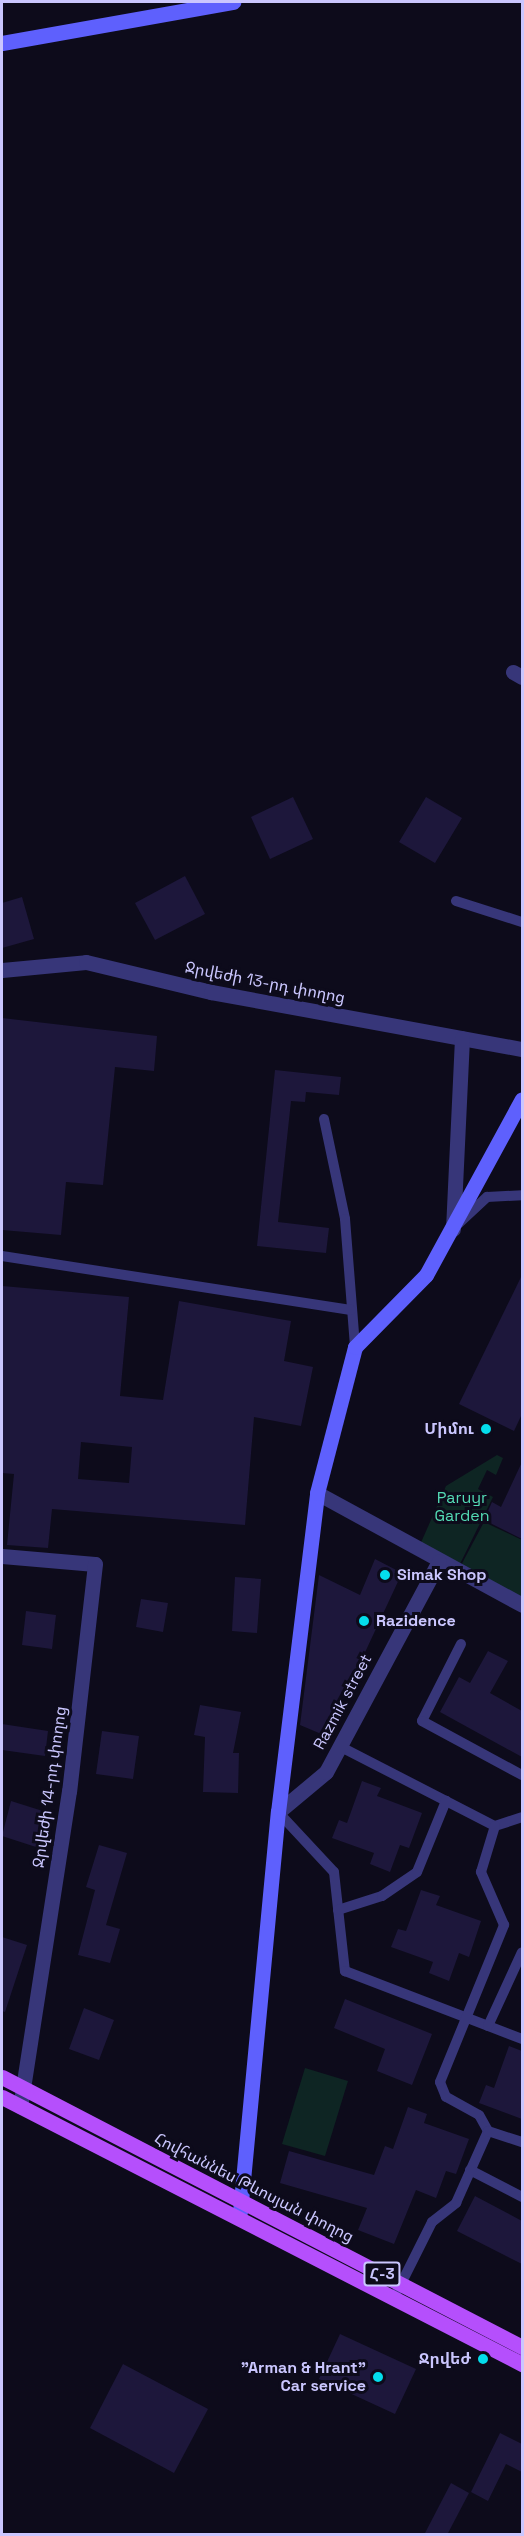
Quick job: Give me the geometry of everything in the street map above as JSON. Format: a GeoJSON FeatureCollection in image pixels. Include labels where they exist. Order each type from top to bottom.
{"type":"FeatureCollection","features":[{"type":"Feature","properties":{"kind":"main road","name":"Հովհաննես Թևոսյան փողոց"},"geometry":{"type":"LineString","coordinates":[[2,2077],[522,2347]]}},
{"type":"Feature","properties":{"kind":"main road","name":"Հովհաննես Թևոսյան փողոց"},"geometry":{"type":"LineString","coordinates":[[2,2097],[522,2364]]}},
{"type":"Feature","properties":{"kind":"street"},"geometry":{"type":"LineString","coordinates":[[2,43],[233,2]]}},
{"type":"Feature","properties":{"kind":"street","name":"Ջրվեժի 13-րդ փողոց"},"geometry":{"type":"LineString","coordinates":[[2,969],[86,962],[211,992],[522,1049]]}},
{"type":"Feature","properties":{"kind":"street"},"geometry":{"type":"LineString","coordinates":[[453,1229],[462,1038]]}},
{"type":"Feature","properties":{"kind":"street"},"geometry":{"type":"LineString","coordinates":[[240,2219],[278,1812],[317,1493],[355,1347],[426,1275],[522,1099]]}},
{"type":"Feature","properties":{"kind":"street"},"geometry":{"type":"LineString","coordinates":[[317,1493],[522,1605]]}},
{"type":"Feature","properties":{"kind":"street","name":"Ջրվեժի 14-րդ փողոց"},"geometry":{"type":"LineString","coordinates":[[2,1556],[95,1564],[69,1791],[20,2106]]}},
{"type":"Feature","properties":{"kind":"street","name":"Razmik street"},"geometry":{"type":"LineString","coordinates":[[278,1812],[326,1772],[439,1561]]}},
{"type":"Feature","properties":{"kind":"lane"},"geometry":{"type":"LineString","coordinates":[[456,901],[522,922]]}},
{"type":"Feature","properties":{"kind":"lane"},"geometry":{"type":"LineString","coordinates":[[324,1119],[345,1219],[355,1347]]}},
{"type":"Feature","properties":{"kind":"lane"},"geometry":{"type":"LineString","coordinates":[[453,1229],[488,1197],[522,1195]]}},
{"type":"Feature","properties":{"kind":"lane"},"geometry":{"type":"LineString","coordinates":[[2,1256],[351,1310]]}},
{"type":"Feature","properties":{"kind":"lane"},"geometry":{"type":"LineString","coordinates":[[461,1644],[422,1721],[522,1775]]}},
{"type":"Feature","properties":{"kind":"lane"},"geometry":{"type":"LineString","coordinates":[[341,1747],[495,1826],[522,1817]]}},
{"type":"Feature","properties":{"kind":"lane"},"geometry":{"type":"LineString","coordinates":[[338,1910],[382,1896],[417,1872],[446,1801]]}},
{"type":"Feature","properties":{"kind":"lane"},"geometry":{"type":"LineString","coordinates":[[278,1812],[334,1872],[345,1971],[522,2039]]}},
{"type":"Feature","properties":{"kind":"lane"},"geometry":{"type":"LineString","coordinates":[[495,1826],[482,1872],[504,1925],[440,2082],[446,2097],[479,2115],[488,2131],[522,2142]]}},
{"type":"Feature","properties":{"kind":"lane"},"geometry":{"type":"LineString","coordinates":[[488,2026],[522,1952]]}},
{"type":"Feature","properties":{"kind":"lane"},"geometry":{"type":"LineString","coordinates":[[393,2298],[432,2222],[456,2203],[488,2131]]}},
{"type":"Feature","properties":{"kind":"lane"},"geometry":{"type":"LineString","coordinates":[[470,2170],[522,2197]]}},
{"type":"Feature","properties":{"kind":"green space","name":"Paruyr Garden"},"geometry":{"type":"Polygon","coordinates":[[[497,1455],[503,1458],[496,1475],[487,1470],[478,1489],[493,1497],[458,1568],[419,1547],[446,1486],[497,1455]]]}},
{"type":"Feature","properties":{"kind":"green space"},"geometry":{"type":"Polygon","coordinates":[[[484,1522],[522,1540],[522,1602],[459,1569],[484,1522]]]}},
{"type":"Feature","properties":{"kind":"green space"},"geometry":{"type":"Polygon","coordinates":[[[305,2068],[348,2081],[325,2156],[282,2144],[305,2068]]]}},
{"type":"Feature","properties":{"kind":"building"},"geometry":{"type":"Polygon","coordinates":[[[293,797],[313,839],[270,859],[251,817],[293,797]]]}},
{"type":"Feature","properties":{"kind":"building"},"geometry":{"type":"Polygon","coordinates":[[[426,797],[462,818],[435,863],[399,842],[426,797]]]}},
{"type":"Feature","properties":{"kind":"building"},"geometry":{"type":"Polygon","coordinates":[[[185,876],[205,914],[155,940],[135,903],[185,876]]]}},
{"type":"Feature","properties":{"kind":"building"},"geometry":{"type":"Polygon","coordinates":[[[22,897],[34,939],[2,948],[2,903],[22,897]]]}},
{"type":"Feature","properties":{"kind":"building"},"geometry":{"type":"Polygon","coordinates":[[[2,1018],[157,1036],[154,1071],[115,1067],[103,1185],[66,1182],[61,1235],[2,1230],[2,1018]]]}},
{"type":"Feature","properties":{"kind":"building"},"geometry":{"type":"Polygon","coordinates":[[[275,1070],[341,1077],[339,1095],[306,1092],[305,1102],[291,1101],[278,1222],[329,1228],[326,1253],[257,1246],[275,1070]]]}},
{"type":"Feature","properties":{"kind":"building"},"geometry":{"type":"Polygon","coordinates":[[[522,1275],[522,1414],[514,1431],[459,1404],[522,1275]]]}},
{"type":"Feature","properties":{"kind":"building"},"geometry":{"type":"Polygon","coordinates":[[[2,1286],[129,1297],[120,1396],[163,1400],[179,1301],[291,1321],[284,1361],[313,1367],[301,1426],[254,1417],[245,1525],[52,1509],[48,1548],[7,1545],[14,1474],[2,1473],[2,1286]],[[81,1442],[78,1479],[129,1483],[132,1447],[81,1442]]]}},
{"type":"Feature","properties":{"kind":"building"},"geometry":{"type":"Polygon","coordinates":[[[522,1462],[522,1539],[484,1520],[492,1502],[501,1507],[522,1462]]]}},
{"type":"Feature","properties":{"kind":"building"},"geometry":{"type":"Polygon","coordinates":[[[375,1559],[402,1573],[326,1736],[300,1725],[319,1575],[360,1595],[375,1559]]]}},
{"type":"Feature","properties":{"kind":"building"},"geometry":{"type":"Polygon","coordinates":[[[235,1577],[261,1579],[257,1633],[232,1631],[235,1577]]]}},
{"type":"Feature","properties":{"kind":"building"},"geometry":{"type":"Polygon","coordinates":[[[141,1599],[168,1603],[163,1632],[136,1627],[141,1599]]]}},
{"type":"Feature","properties":{"kind":"building"},"geometry":{"type":"Polygon","coordinates":[[[26,1611],[56,1615],[52,1649],[22,1645],[26,1611]]]}},
{"type":"Feature","properties":{"kind":"building"},"geometry":{"type":"Polygon","coordinates":[[[488,1651],[508,1661],[490,1693],[522,1711],[522,1757],[440,1712],[459,1677],[470,1683],[488,1651]]]}},
{"type":"Feature","properties":{"kind":"building"},"geometry":{"type":"Polygon","coordinates":[[[200,1705],[241,1712],[233,1753],[239,1753],[238,1793],[203,1792],[205,1737],[194,1735],[200,1705]]]}},
{"type":"Feature","properties":{"kind":"building"},"geometry":{"type":"Polygon","coordinates":[[[2,1724],[48,1731],[45,1756],[2,1750],[2,1724]]]}},
{"type":"Feature","properties":{"kind":"building"},"geometry":{"type":"Polygon","coordinates":[[[102,1731],[139,1736],[133,1779],[96,1774],[102,1731]]]}},
{"type":"Feature","properties":{"kind":"building"},"geometry":{"type":"Polygon","coordinates":[[[362,1781],[381,1788],[377,1796],[422,1813],[409,1848],[400,1845],[390,1872],[370,1864],[374,1853],[332,1838],[339,1820],[347,1823],[362,1781]]]}},
{"type":"Feature","properties":{"kind":"building"},"geometry":{"type":"Polygon","coordinates":[[[11,1801],[46,1812],[36,1847],[2,1836],[11,1801]]]}},
{"type":"Feature","properties":{"kind":"building"},"geometry":{"type":"Polygon","coordinates":[[[99,1845],[127,1853],[106,1925],[120,1929],[110,1963],[78,1955],[95,1890],[86,1887],[99,1845]]]}},
{"type":"Feature","properties":{"kind":"building"},"geometry":{"type":"Polygon","coordinates":[[[421,1890],[440,1896],[436,1905],[481,1921],[469,1957],[459,1953],[449,1981],[429,1973],[433,1962],[391,1947],[398,1929],[406,1931],[421,1890]]]}},
{"type":"Feature","properties":{"kind":"building"},"geometry":{"type":"Polygon","coordinates":[[[2,1937],[27,1945],[5,2012],[2,2011],[2,1937]]]}},
{"type":"Feature","properties":{"kind":"building"},"geometry":{"type":"Polygon","coordinates":[[[345,1999],[432,2034],[412,2085],[377,2071],[385,2049],[334,2028],[345,1999]]]}},
{"type":"Feature","properties":{"kind":"building"},"geometry":{"type":"Polygon","coordinates":[[[84,2008],[114,2020],[99,2060],[69,2049],[84,2008]]]}},
{"type":"Feature","properties":{"kind":"building"},"geometry":{"type":"Polygon","coordinates":[[[509,2046],[522,2051],[522,2119],[479,2103],[486,2085],[494,2088],[509,2046]]]}},
{"type":"Feature","properties":{"kind":"building"},"geometry":{"type":"Polygon","coordinates":[[[408,2107],[427,2114],[424,2123],[469,2139],[456,2174],[446,2171],[436,2198],[416,2190],[394,2244],[358,2230],[367,2208],[280,2183],[289,2151],[374,2175],[385,2146],[393,2149],[408,2107]]]}},
{"type":"Feature","properties":{"kind":"building"},"geometry":{"type":"Polygon","coordinates":[[[475,2196],[522,2221],[522,2264],[457,2231],[475,2196]]]}},
{"type":"Feature","properties":{"kind":"building"},"geometry":{"type":"Polygon","coordinates":[[[340,2334],[416,2369],[395,2414],[319,2379],[340,2334]]]}},
{"type":"Feature","properties":{"kind":"building"},"geometry":{"type":"Polygon","coordinates":[[[123,2364],[208,2409],[174,2473],[90,2428],[123,2364]]]}},
{"type":"Feature","properties":{"kind":"building"},"geometry":{"type":"Polygon","coordinates":[[[500,2433],[522,2444],[522,2472],[506,2464],[488,2501],[471,2492],[500,2433]]]}},
{"type":"Feature","properties":{"kind":"building"},"geometry":{"type":"Polygon","coordinates":[[[451,2483],[469,2493],[447,2535],[424,2535],[451,2483]]]}},
{"type":"Feature","properties":{"kind":"place","name":"Միմու"},"geometry":{"type":"Point","coordinates":[486,1429]}},
{"type":"Feature","properties":{"kind":"place","name":"Simak Shop"},"geometry":{"type":"Point","coordinates":[385,1575]}},
{"type":"Feature","properties":{"kind":"place","name":"Razidence"},"geometry":{"type":"Point","coordinates":[364,1621]}},
{"type":"Feature","properties":{"kind":"place","name":"Ջրվեժ"},"geometry":{"type":"Point","coordinates":[483,2359]}},
{"type":"Feature","properties":{"kind":"place","name":"\"Arman & Hrant\" Car service"},"geometry":{"type":"Point","coordinates":[378,2377]}}]}
